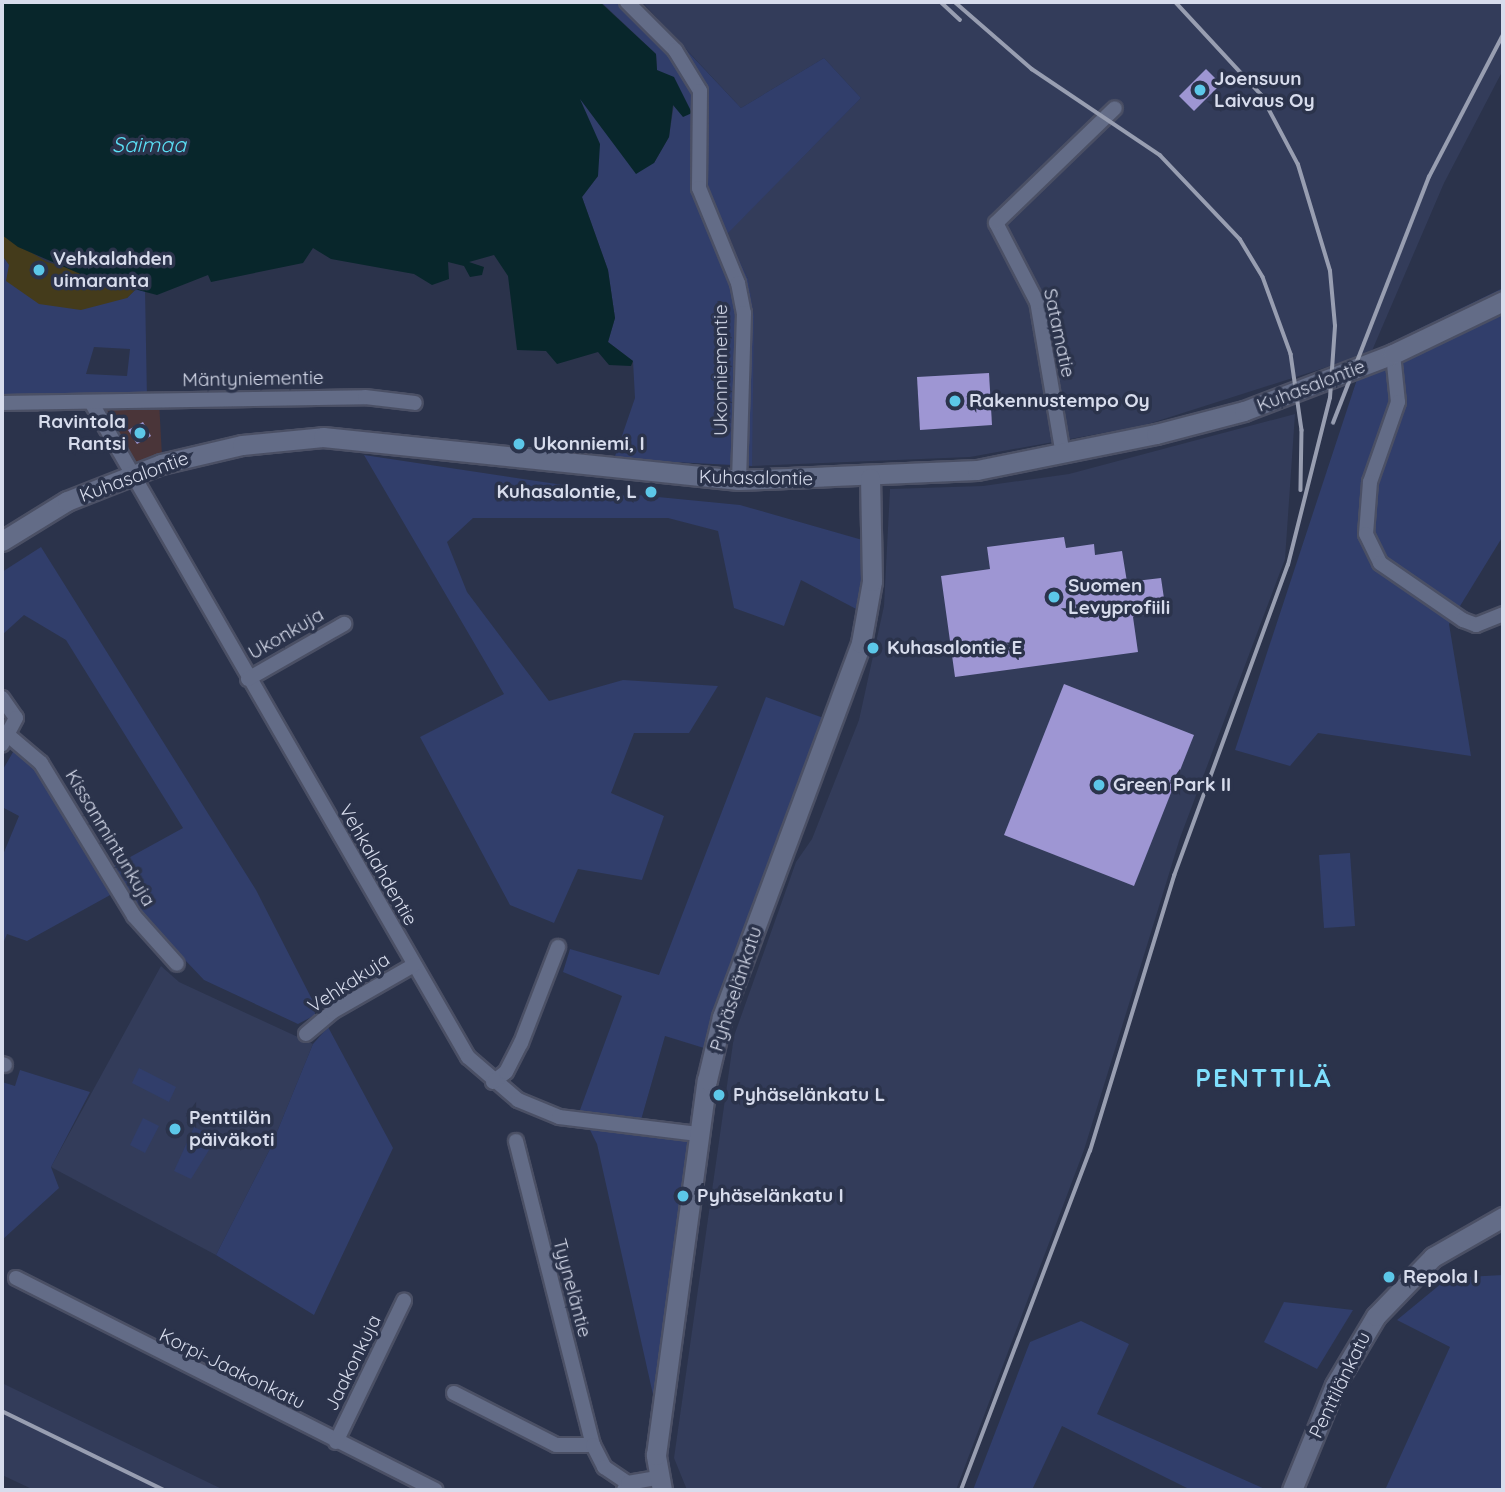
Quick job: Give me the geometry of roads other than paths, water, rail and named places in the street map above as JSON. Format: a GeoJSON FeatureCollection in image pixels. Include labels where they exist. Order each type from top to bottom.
{"type":"FeatureCollection","features":[{"type":"Feature","properties":{"kind":"main road","name":"Kuhasalontie"},"geometry":{"type":"LineString","coordinates":[[2,541],[68,501],[131,475],[202,453],[323,437],[739,480],[870,478],[1063,455],[1244,411],[1393,354],[1503,301]]}},
{"type":"Feature","properties":{"kind":"main road","name":"Pyhäselänkatu"},"geometry":{"type":"LineString","coordinates":[[659,1484],[698,1135],[722,1017],[861,643],[872,581],[870,478]]}},
{"type":"Feature","properties":{"kind":"main road","name":"Penttilänkatu"},"geometry":{"type":"LineString","coordinates":[[1292,1490],[1335,1385],[1376,1316],[1433,1257],[1503,1217]]}},
{"type":"Feature","properties":{"kind":"street","name":"Ukonniementie"},"geometry":{"type":"LineString","coordinates":[[627,2],[675,50],[700,91],[699,188],[738,283],[744,313],[739,480]]}},
{"type":"Feature","properties":{"kind":"street","name":"Satamatie"},"geometry":{"type":"LineString","coordinates":[[1063,455],[1037,302],[996,223],[1115,108]]}},
{"type":"Feature","properties":{"kind":"street"},"geometry":{"type":"LineString","coordinates":[[1393,354],[1398,402],[1370,482],[1366,534],[1380,563],[1463,620],[1476,625],[1503,614]]}},
{"type":"Feature","properties":{"kind":"street","name":"Mäntyniementie"},"geometry":{"type":"LineString","coordinates":[[2,403],[365,397],[415,403]]}},
{"type":"Feature","properties":{"kind":"street","name":"Vehkalahdentie"},"geometry":{"type":"LineString","coordinates":[[91,402],[468,1057],[493,1082],[559,1117],[698,1135]]}},
{"type":"Feature","properties":{"kind":"street","name":"Ukonkuja"},"geometry":{"type":"LineString","coordinates":[[248,678],[344,624]]}},
{"type":"Feature","properties":{"kind":"street"},"geometry":{"type":"LineString","coordinates":[[2,698],[15,711],[5,740]]}},
{"type":"Feature","properties":{"kind":"street","name":"Kissanmintunkuja"},"geometry":{"type":"LineString","coordinates":[[5,740],[50,775],[134,916],[177,964]]}},
{"type":"Feature","properties":{"kind":"street"},"geometry":{"type":"LineString","coordinates":[[493,1082],[506,1073],[522,1043],[558,947]]}},
{"type":"Feature","properties":{"kind":"street","name":"Vehkakuja"},"geometry":{"type":"LineString","coordinates":[[306,1034],[332,1012],[414,965]]}},
{"type":"Feature","properties":{"kind":"street","name":"Tyyneläntie"},"geometry":{"type":"LineString","coordinates":[[516,1141],[593,1445]]}},
{"type":"Feature","properties":{"kind":"street","name":"Korpi-Jaakonkatu"},"geometry":{"type":"LineString","coordinates":[[16,1279],[435,1490]]}},
{"type":"Feature","properties":{"kind":"street","name":"Jaakonkuja"},"geometry":{"type":"LineString","coordinates":[[336,1442],[404,1301]]}},
{"type":"Feature","properties":{"kind":"street"},"geometry":{"type":"LineString","coordinates":[[454,1393],[556,1445],[593,1445],[604,1467],[626,1486]]}},
{"type":"Feature","properties":{"kind":"street","name":"Pyhäselänkatu"},"geometry":{"type":"LineString","coordinates":[[626,1486],[659,1484]]}},
{"type":"Feature","properties":{"kind":"water","name":"Saimaa"},"geometry":{"type":"Polygon","coordinates":[[[2,2],[600,2],[656,54],[657,70],[674,77],[692,113],[683,117],[673,105],[669,137],[654,163],[636,174],[580,99],[600,144],[598,176],[582,197],[608,270],[615,318],[608,342],[633,361],[631,366],[609,365],[598,352],[557,364],[546,351],[517,350],[508,276],[494,255],[469,262],[484,267],[482,275],[470,277],[464,266],[448,262],[449,279],[432,285],[414,274],[331,259],[313,248],[303,263],[211,282],[208,275],[157,295],[85,276],[18,247],[2,235],[2,2]]]}},
{"type":"Feature","properties":{"kind":"railway"},"geometry":{"type":"LineString","coordinates":[[941,2],[960,20]]}},
{"type":"Feature","properties":{"kind":"railway"},"geometry":{"type":"LineString","coordinates":[[955,2],[1032,69],[1160,155],[1240,239],[1263,277],[1291,354],[1302,430],[1301,490]]}},
{"type":"Feature","properties":{"kind":"railway"},"geometry":{"type":"LineString","coordinates":[[961,1490],[1090,1151],[1174,876],[1288,565],[1330,398],[1335,326],[1330,271],[1298,165],[1261,95],[1175,2]]}},
{"type":"Feature","properties":{"kind":"railway"},"geometry":{"type":"LineString","coordinates":[[1333,423],[1429,177],[1503,35]]}},
{"type":"Feature","properties":{"kind":"railway"},"geometry":{"type":"LineString","coordinates":[[2,1411],[164,1490]]}},
{"type":"Feature","properties":{"kind":"place","name":"Joensuun Laivaus Oy"},"geometry":{"type":"Point","coordinates":[1200,90]}},
{"type":"Feature","properties":{"kind":"place","name":"Vehkalahden uimaranta"},"geometry":{"type":"Point","coordinates":[39,270]}},
{"type":"Feature","properties":{"kind":"place","name":"Rakennustempo Oy"},"geometry":{"type":"Point","coordinates":[955,401]}},
{"type":"Feature","properties":{"kind":"place","name":"Ravintola Rantsi"},"geometry":{"type":"Point","coordinates":[140,433]}},
{"type":"Feature","properties":{"kind":"place","name":"Ukonniemi, I"},"geometry":{"type":"Point","coordinates":[519,444]}},
{"type":"Feature","properties":{"kind":"place","name":"Kuhasalontie, L"},"geometry":{"type":"Point","coordinates":[651,492]}},
{"type":"Feature","properties":{"kind":"place","name":"Suomen Levyprofiili"},"geometry":{"type":"Point","coordinates":[1054,597]}},
{"type":"Feature","properties":{"kind":"place","name":"Kuhasalontie E"},"geometry":{"type":"Point","coordinates":[873,648]}},
{"type":"Feature","properties":{"kind":"place","name":"Green Park II"},"geometry":{"type":"Point","coordinates":[1099,785]}},
{"type":"Feature","properties":{"kind":"place","name":"Pyhäselänkatu L"},"geometry":{"type":"Point","coordinates":[719,1095]}},
{"type":"Feature","properties":{"kind":"place","name":"Penttilän päiväkoti"},"geometry":{"type":"Point","coordinates":[175,1129]}},
{"type":"Feature","properties":{"kind":"place","name":"Pyhäselänkatu I"},"geometry":{"type":"Point","coordinates":[683,1196]}},
{"type":"Feature","properties":{"kind":"place","name":"Repola I"},"geometry":{"type":"Point","coordinates":[1389,1277]}},
{"type":"Feature","properties":{"kind":"district","name":"PENTTILÄ"},"geometry":{"type":"Point","coordinates":[1264,1078]}}]}
